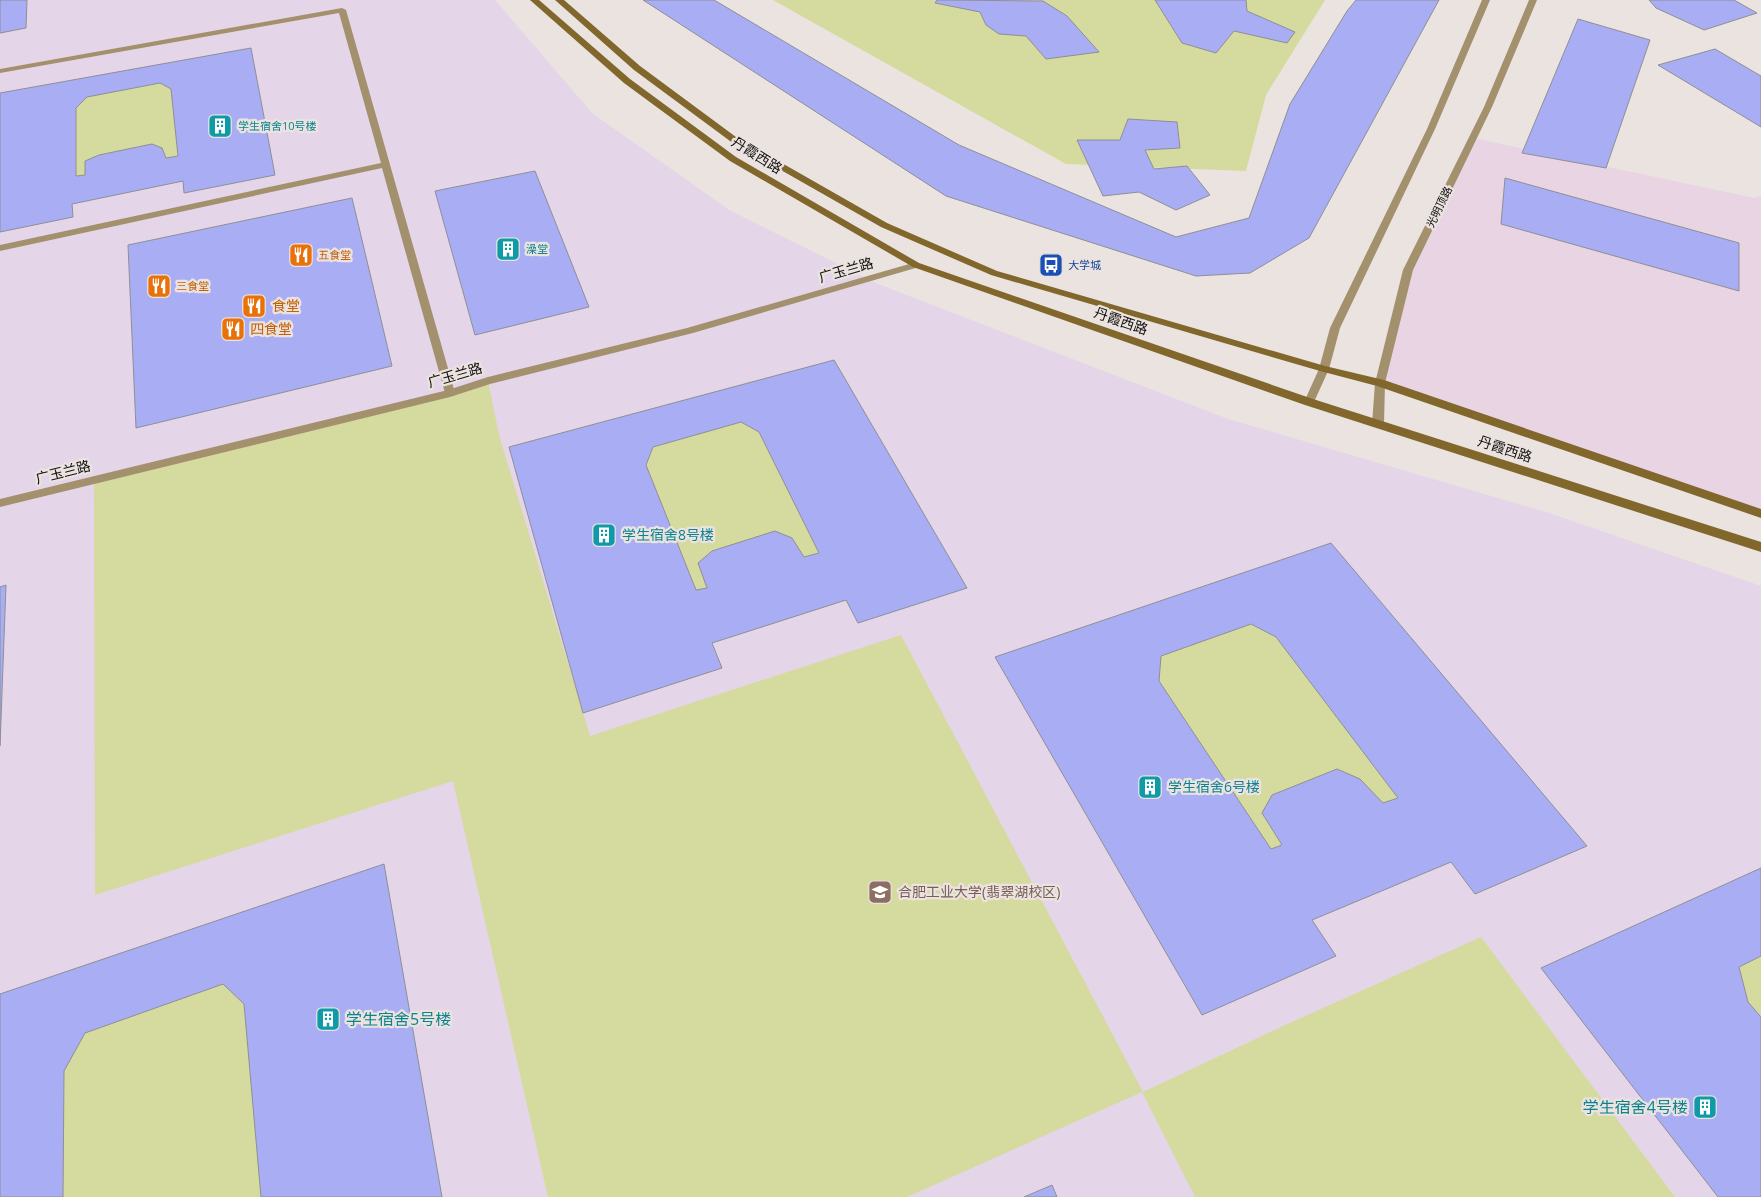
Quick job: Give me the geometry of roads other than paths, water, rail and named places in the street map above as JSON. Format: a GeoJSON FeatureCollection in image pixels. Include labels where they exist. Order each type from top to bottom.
{"type":"FeatureCollection","features":[{"type":"Feature","properties":{"kind":"main road","name":"丹霞西路"},"geometry":{"type":"LineString","coordinates":[[534,0],[627,80],[733,159],[916,265],[1310,402],[1761,547]]}},
{"type":"Feature","properties":{"kind":"main road","name":"丹霞西路"},"geometry":{"type":"LineString","coordinates":[[559,0],[636,68],[733,139],[884,225],[994,273],[1324,369],[1380,383],[1761,514]]}},
{"type":"Feature","properties":{"kind":"street"},"geometry":{"type":"LineString","coordinates":[[1310,402],[1324,369],[1335,328],[1430,129],[1486,0]]}},
{"type":"Feature","properties":{"kind":"street","name":"光明顶路"},"geometry":{"type":"LineString","coordinates":[[1378,424],[1380,383],[1408,270],[1488,107],[1533,0]]}},
{"type":"Feature","properties":{"kind":"street"},"geometry":{"type":"LineString","coordinates":[[0,71],[342,10],[450,393]]}},
{"type":"Feature","properties":{"kind":"street"},"geometry":{"type":"LineString","coordinates":[[0,248],[385,165]]}},
{"type":"Feature","properties":{"kind":"street","name":"广玉兰路"},"geometry":{"type":"LineString","coordinates":[[0,503],[450,393],[488,381],[689,332],[916,265]]}},
{"type":"Feature","properties":{"kind":"place","name":"学生宿舍10号楼"},"geometry":{"type":"Point","coordinates":[220,126]}},
{"type":"Feature","properties":{"kind":"place","name":"澡堂"},"geometry":{"type":"Point","coordinates":[508,249]}},
{"type":"Feature","properties":{"kind":"place","name":"五食堂"},"geometry":{"type":"Point","coordinates":[301,255]}},
{"type":"Feature","properties":{"kind":"place","name":"大学城"},"geometry":{"type":"Point","coordinates":[1051,265]}},
{"type":"Feature","properties":{"kind":"place","name":"三食堂"},"geometry":{"type":"Point","coordinates":[159,286]}},
{"type":"Feature","properties":{"kind":"place","name":"食堂"},"geometry":{"type":"Point","coordinates":[254,306]}},
{"type":"Feature","properties":{"kind":"place","name":"四食堂"},"geometry":{"type":"Point","coordinates":[233,329]}},
{"type":"Feature","properties":{"kind":"place","name":"学生宿舍8号楼"},"geometry":{"type":"Point","coordinates":[604,535]}},
{"type":"Feature","properties":{"kind":"place","name":"学生宿舍6号楼"},"geometry":{"type":"Point","coordinates":[1150,787]}},
{"type":"Feature","properties":{"kind":"place","name":"合肥工业大学(翡翠湖校区)"},"geometry":{"type":"Point","coordinates":[880,892]}},
{"type":"Feature","properties":{"kind":"place","name":"学生宿舍5号楼"},"geometry":{"type":"Point","coordinates":[328,1019]}},
{"type":"Feature","properties":{"kind":"place","name":"学生宿舍4号楼"},"geometry":{"type":"Point","coordinates":[1705,1107]}}]}
